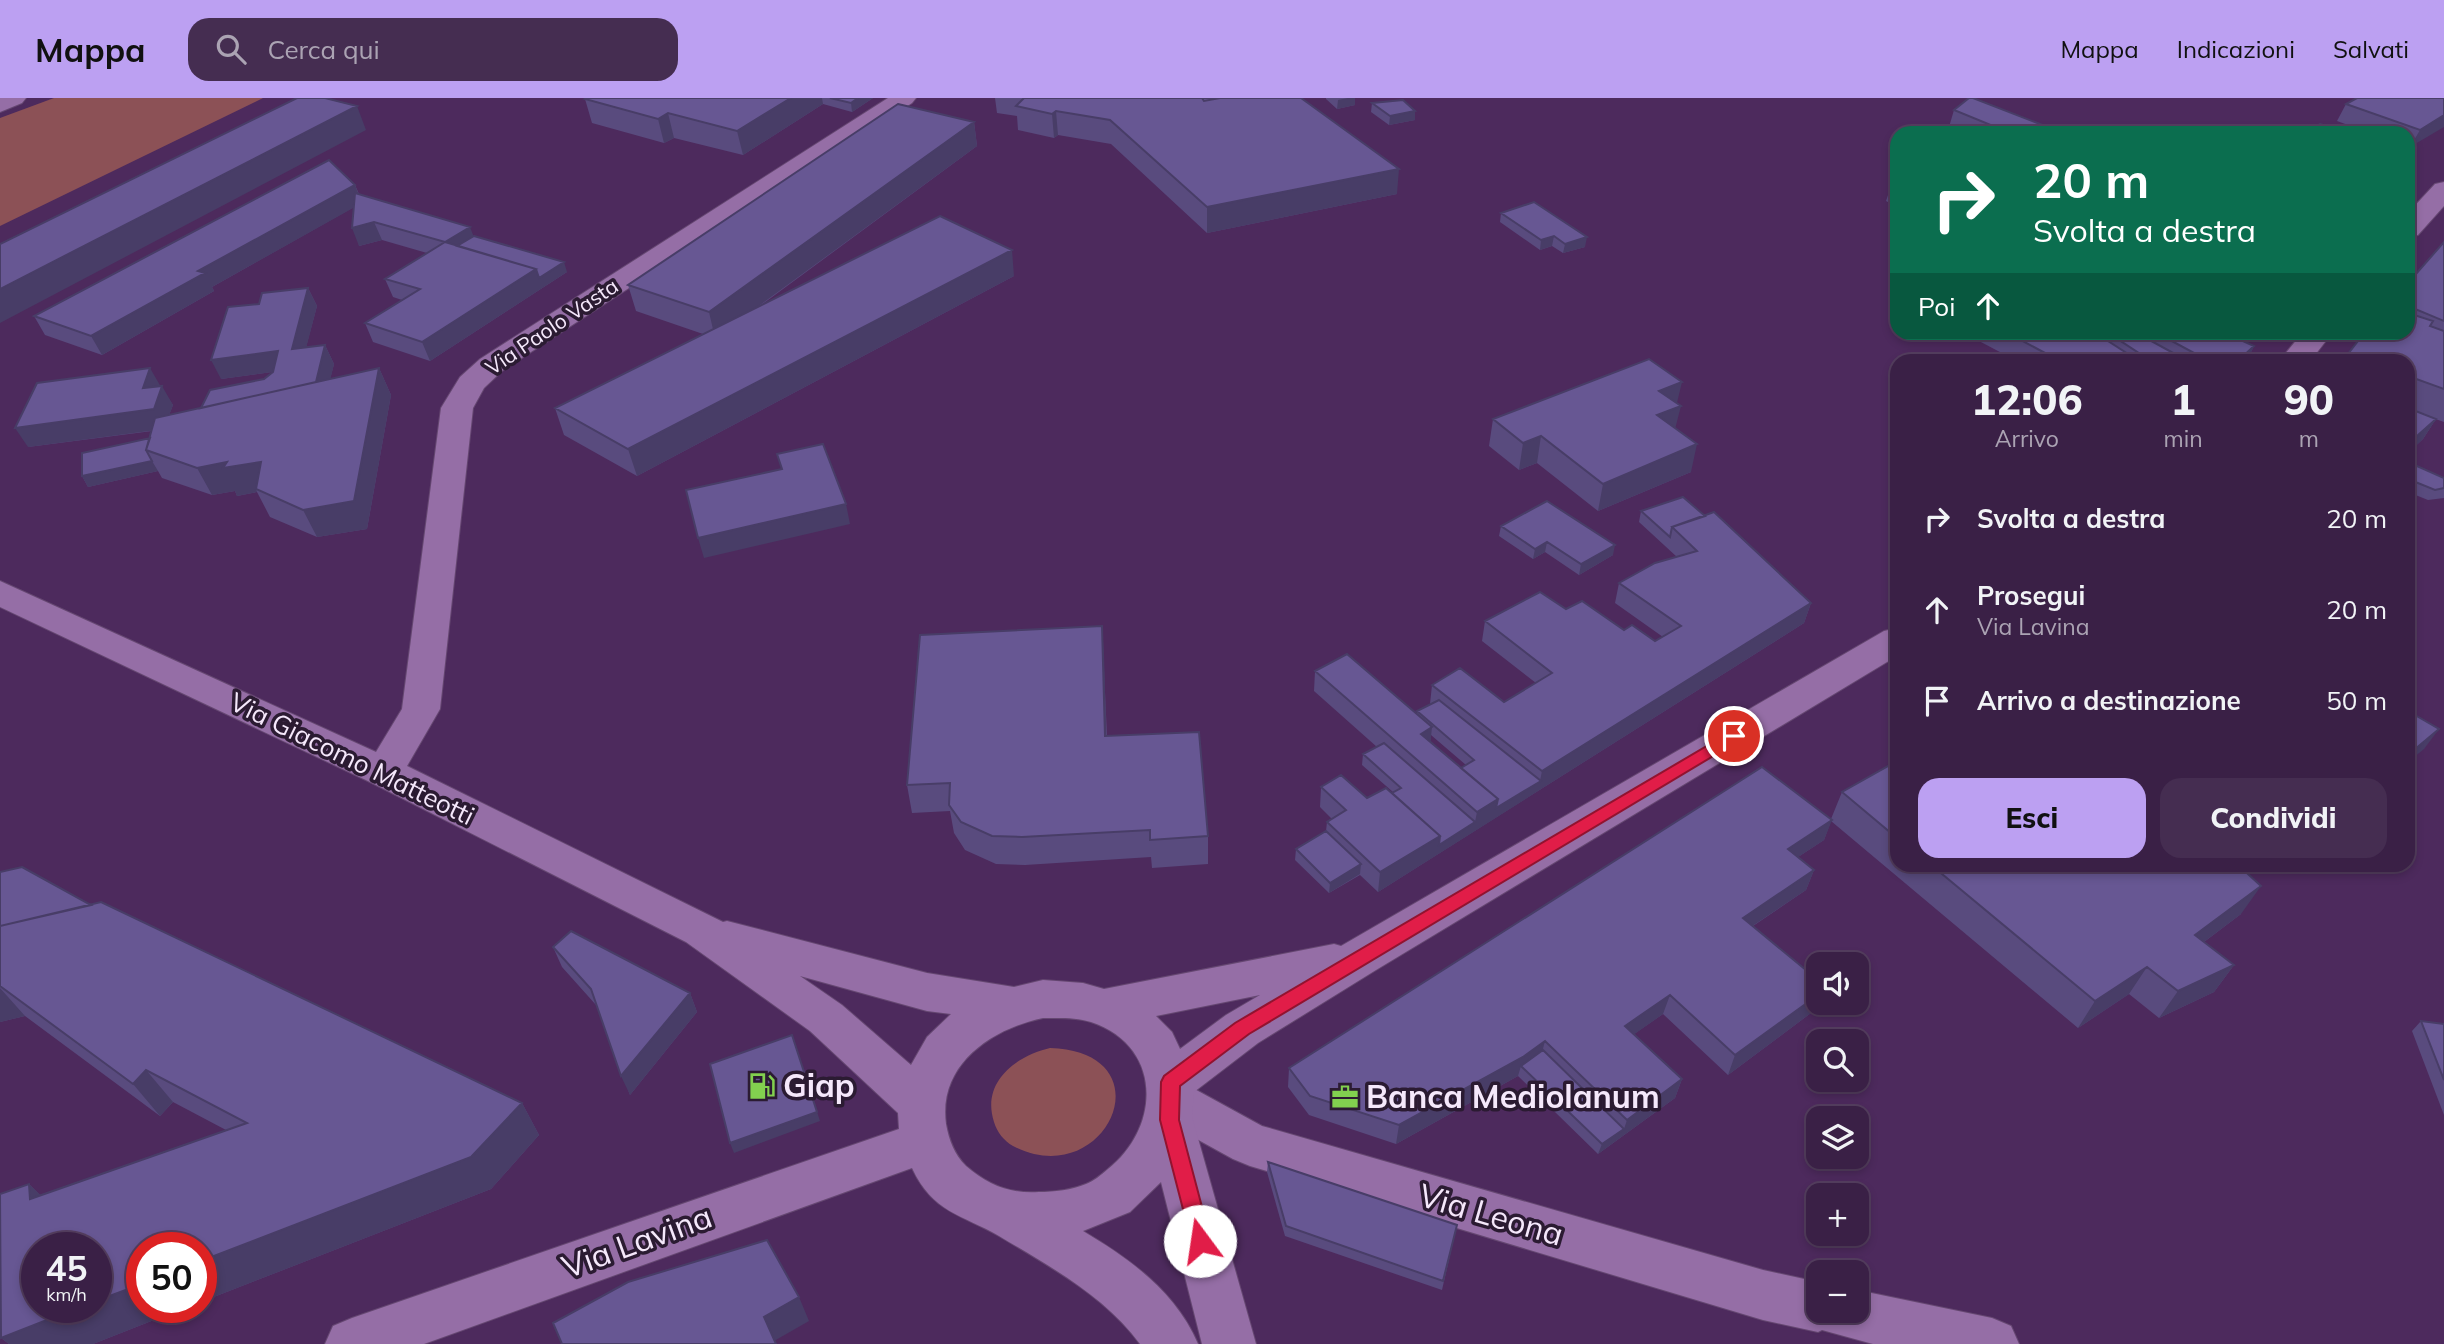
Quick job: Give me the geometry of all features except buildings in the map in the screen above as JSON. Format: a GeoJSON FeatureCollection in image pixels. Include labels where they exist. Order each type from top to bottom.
{"type":"FeatureCollection","features":[{"type":"Feature","properties":{"kind":"street"},"geometry":{"type":"LineString","coordinates":[[0,105],[14,98]]}},
{"type":"Feature","properties":{"kind":"street","name":"Via Paolo Vasta"},"geometry":{"type":"LineString","coordinates":[[384,772],[421,709],[457,408],[471,383],[503,358],[904,98]]}},
{"type":"Feature","properties":{"kind":"street"},"geometry":{"type":"LineString","coordinates":[[2415,221],[2444,190]]}},
{"type":"Feature","properties":{"kind":"street"},"geometry":{"type":"LineString","coordinates":[[2300,354],[2312,340]]}},
{"type":"Feature","properties":{"kind":"street","name":"Via Giacomo Matteotti"},"geometry":{"type":"LineString","coordinates":[[0,593],[384,772],[701,930]]}},
{"type":"Feature","properties":{"kind":"street"},"geometry":{"type":"LineString","coordinates":[[1006,1214],[1042,1216],[1077,1211],[1111,1197],[1138,1176],[1159,1149],[1171,1101],[1242,1028],[1890,644]]}},
{"type":"Feature","properties":{"kind":"street"},"geometry":{"type":"LineString","coordinates":[[701,930],[927,992],[1011,1005]]}},
{"type":"Feature","properties":{"kind":"street"},"geometry":{"type":"LineString","coordinates":[[701,930],[826,1018],[922,1123]]}},
{"type":"Feature","properties":{"kind":"street"},"geometry":{"type":"LineString","coordinates":[[1105,1007],[1360,957]]}},
{"type":"Feature","properties":{"kind":"street"},"geometry":{"type":"LineString","coordinates":[[1171,1344],[1161,1325],[1093,1264],[1006,1214],[977,1203],[954,1188],[935,1167],[922,1123],[928,1078],[954,1040],[984,1017],[1011,1005],[1043,999],[1075,1000],[1105,1007],[1129,1020],[1148,1036],[1163,1058],[1229,1344]]}},
{"type":"Feature","properties":{"kind":"street","name":"Via Leona"},"geometry":{"type":"LineString","coordinates":[[1171,1101],[1250,1144],[1763,1295],[1806,1304]]}},
{"type":"Feature","properties":{"kind":"street","name":"Via Lavina"},"geometry":{"type":"LineString","coordinates":[[352,1344],[886,1153],[922,1123]]}},
{"type":"Feature","properties":{"kind":"street"},"geometry":{"type":"LineString","coordinates":[[1869,1318],[1992,1344]]}},
{"type":"Feature","properties":{"kind":"shaded area"},"geometry":{"type":"Polygon","coordinates":[[[54,98],[263,98],[0,226],[0,118],[54,98]]]}},
{"type":"Feature","properties":{"kind":"shaded area"},"geometry":{"type":"Polygon","coordinates":[[[1050,1048],[1087,1055],[1108,1072],[1116,1093],[1111,1116],[1097,1137],[1075,1152],[1046,1156],[1007,1142],[995,1126],[991,1108],[992,1095],[1004,1073],[1025,1057],[1050,1048]]]}},
{"type":"Feature","properties":{"kind":"place","name":"Giap"},"geometry":{"type":"Point","coordinates":[762,1086]}},
{"type":"Feature","properties":{"kind":"place","name":"Banca Mediolanum"},"geometry":{"type":"Point","coordinates":[1345,1097]}},
{"type":"Feature","properties":{"kind":"route"},"geometry":{"type":"LineString","coordinates":[[1200,1241],[1170,1120],[1171,1082],[1242,1028],[1734,736]]}}]}
